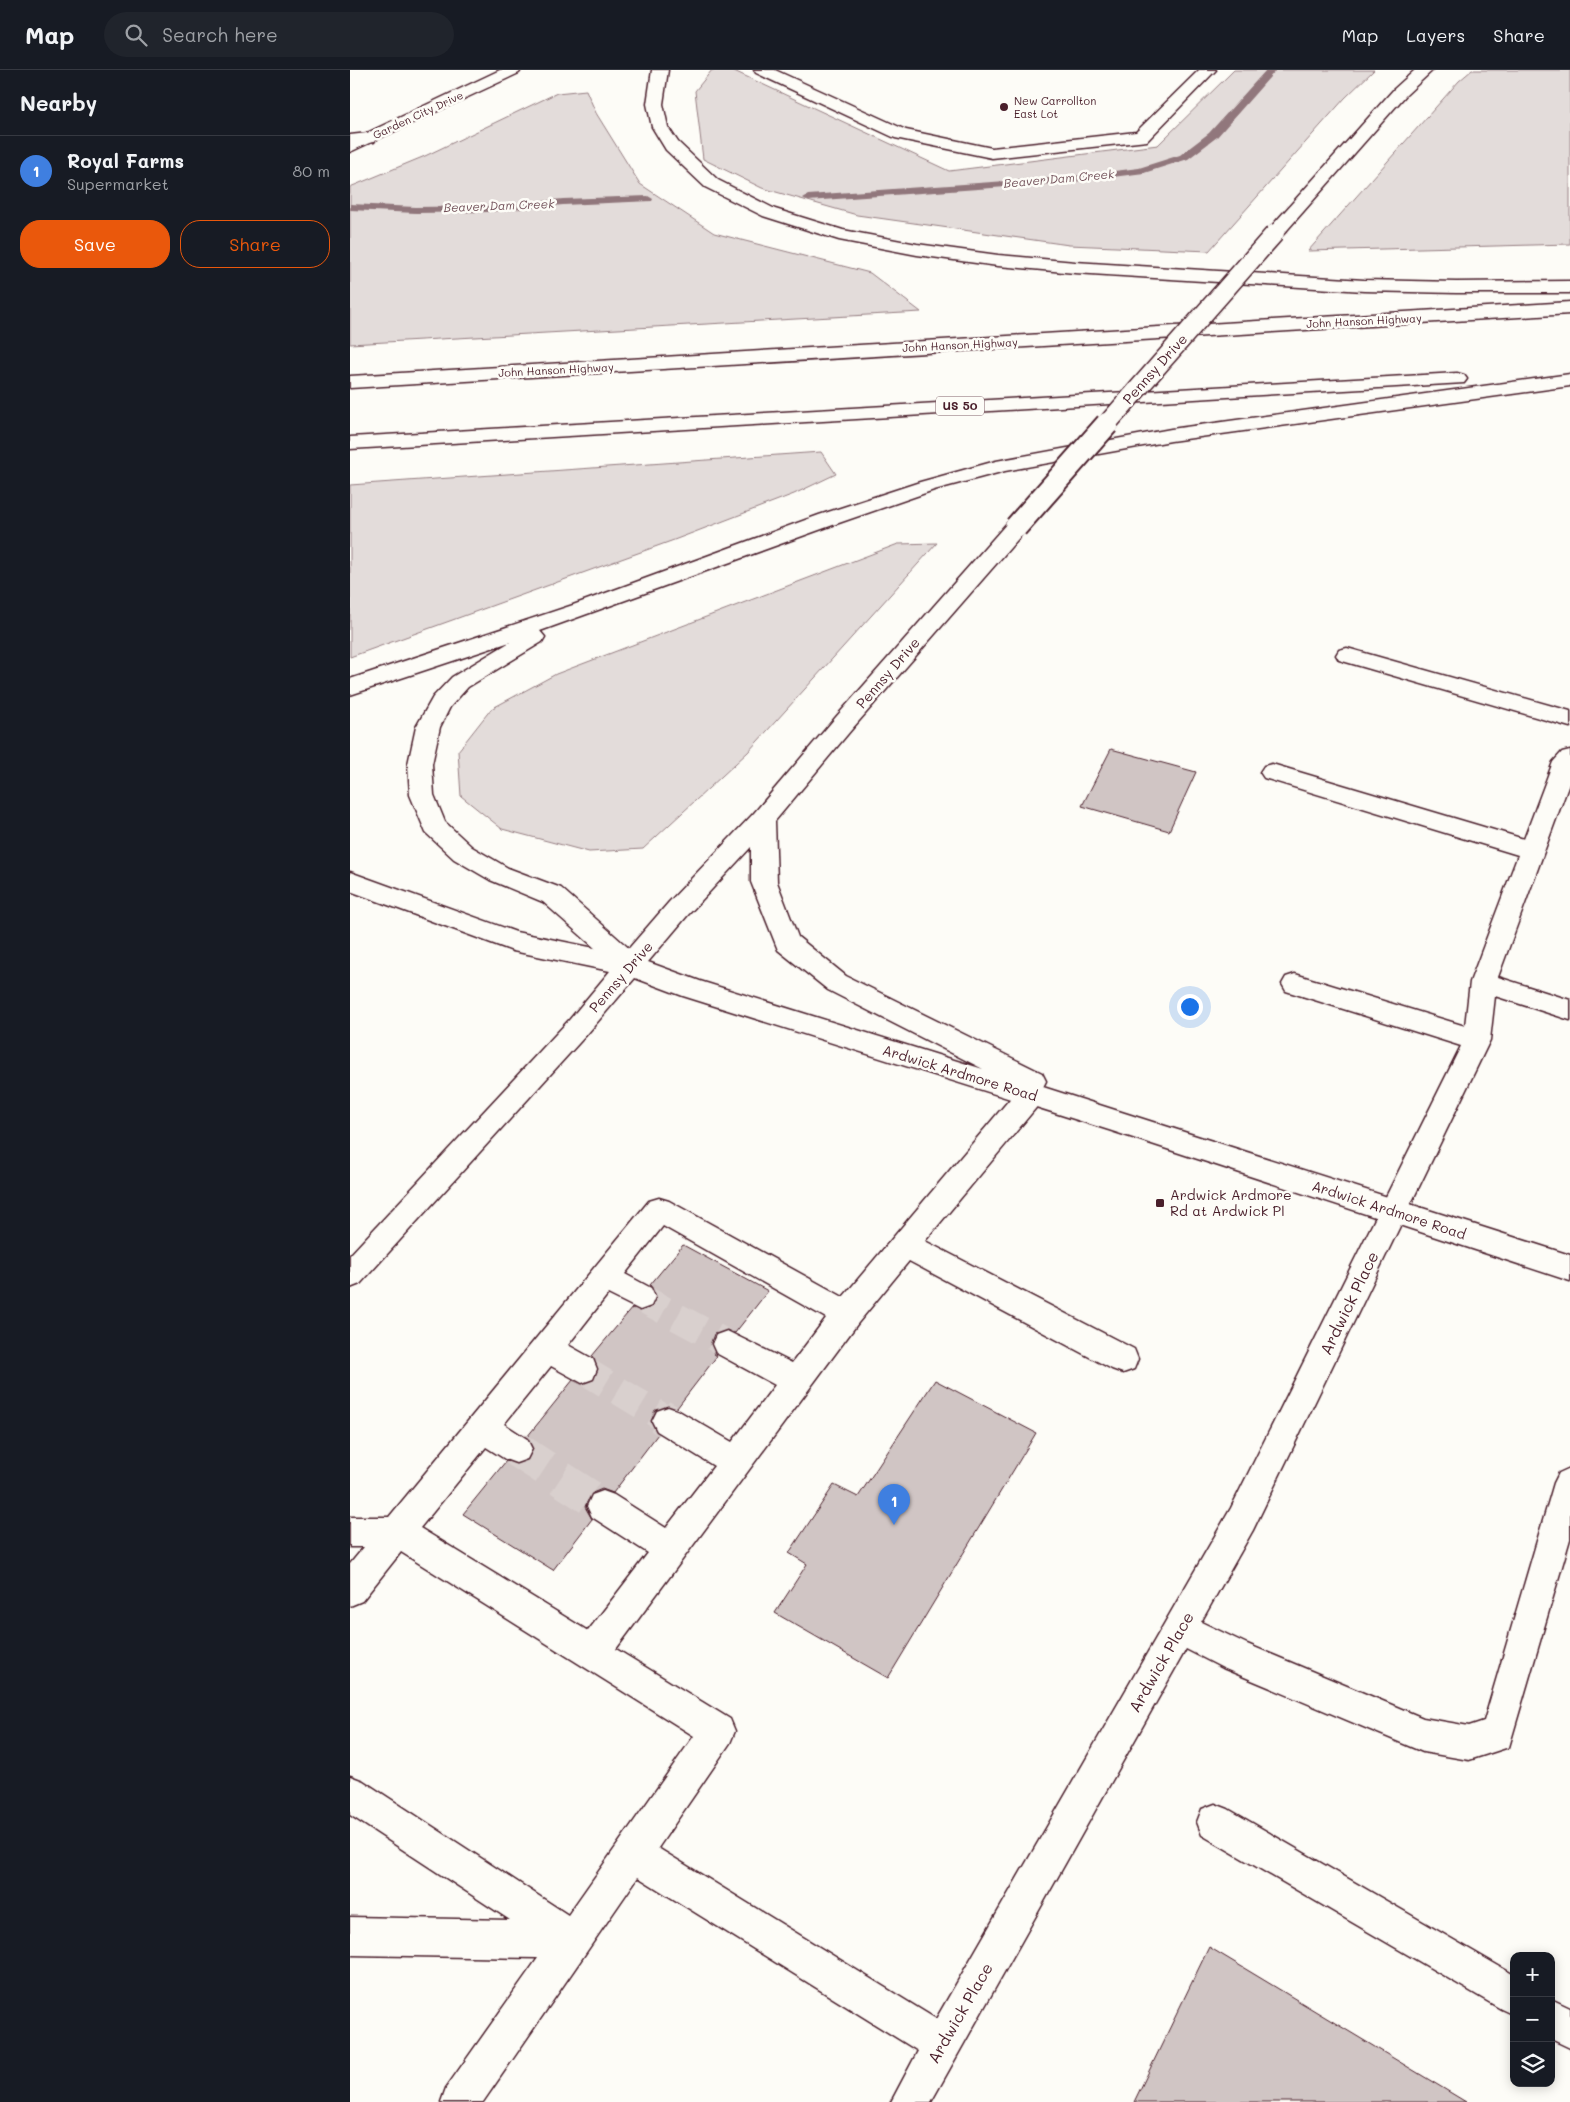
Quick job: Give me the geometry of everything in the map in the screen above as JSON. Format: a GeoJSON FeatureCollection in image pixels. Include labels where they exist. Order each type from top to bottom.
{"type":"FeatureCollection","features":[{"type":"Feature","properties":{"kind":"main road"},"geometry":{"type":"LineString","coordinates":[[660,70],[655,99],[656,115],[661,131],[680,158],[717,187],[747,203],[840,235],[965,257],[1098,270],[1389,286],[1570,288]]}},
{"type":"Feature","properties":{"kind":"main road"},"geometry":{"type":"LineString","coordinates":[[762,70],[901,134],[992,153],[1141,137],[1208,70]]}},
{"type":"Feature","properties":{"kind":"main road","name":"Pennsy Drive"},"geometry":{"type":"LineString","coordinates":[[350,1275],[632,966],[678,909],[763,819],[1016,526],[1275,233],[1400,92],[1425,70]]}},
{"type":"Feature","properties":{"kind":"main road","name":"Garden City Drive"},"geometry":{"type":"LineString","coordinates":[[350,147],[502,72]]}},
{"type":"Feature","properties":{"kind":"main road"},"geometry":{"type":"LineString","coordinates":[[350,140],[368,138]]}},
{"type":"Feature","properties":{"kind":"main road","name":"John Hanson Highway"},"geometry":{"type":"LineString","coordinates":[[350,382],[1570,308]]}},
{"type":"Feature","properties":{"kind":"main road","name":"US 50"},"geometry":{"type":"LineString","coordinates":[[350,443],[1149,395],[1570,373]]}},
{"type":"Feature","properties":{"kind":"main road"},"geometry":{"type":"LineString","coordinates":[[350,687],[580,610],[826,520],[927,486],[1003,465],[1171,434],[1570,380]]}},
{"type":"Feature","properties":{"kind":"main road"},"geometry":{"type":"LineString","coordinates":[[580,610],[460,682],[441,703],[428,727],[420,764],[422,795],[435,827],[463,852],[499,874],[552,895],[632,966]]}},
{"type":"Feature","properties":{"kind":"main road"},"geometry":{"type":"LineString","coordinates":[[1347,656],[1570,719]]}},
{"type":"Feature","properties":{"kind":"main road","name":"Ardwick Place"},"geometry":{"type":"LineString","coordinates":[[910,2102],[1242,1519],[1394,1212],[1477,1040],[1483,982],[1565,762],[1570,758]]}},
{"type":"Feature","properties":{"kind":"main road"},"geometry":{"type":"LineString","coordinates":[[1272,772],[1532,850]]}},
{"type":"Feature","properties":{"kind":"main road"},"geometry":{"type":"LineString","coordinates":[[763,819],[764,882],[787,943],[837,984],[1109,1119]]}},
{"type":"Feature","properties":{"kind":"main road","name":"Ardwick Ardmore Road"},"geometry":{"type":"LineString","coordinates":[[350,881],[513,941],[632,966],[692,989],[1109,1119],[1570,1268]]}},
{"type":"Feature","properties":{"kind":"main road"},"geometry":{"type":"LineString","coordinates":[[1483,982],[1570,1010]]}},
{"type":"Feature","properties":{"kind":"main road"},"geometry":{"type":"LineString","coordinates":[[1295,984],[1477,1040]]}},
{"type":"Feature","properties":{"kind":"main road"},"geometry":{"type":"LineString","coordinates":[[593,1652],[847,1314],[1030,1095]]}},
{"type":"Feature","properties":{"kind":"main road"},"geometry":{"type":"LineString","coordinates":[[350,1590],[659,1210],[847,1314]]}},
{"type":"Feature","properties":{"kind":"main road"},"geometry":{"type":"LineString","coordinates":[[905,1245],[1123,1359]]}},
{"type":"Feature","properties":{"kind":"main road"},"geometry":{"type":"LineString","coordinates":[[604,1277],[640,1297]]}},
{"type":"Feature","properties":{"kind":"main road"},"geometry":{"type":"LineString","coordinates":[[727,1344],[796,1381]]}},
{"type":"Feature","properties":{"kind":"main road"},"geometry":{"type":"LineString","coordinates":[[547,1348],[582,1369]]}},
{"type":"Feature","properties":{"kind":"main road"},"geometry":{"type":"LineString","coordinates":[[668,1421],[736,1462]]}},
{"type":"Feature","properties":{"kind":"main road"},"geometry":{"type":"LineString","coordinates":[[482,1427],[516,1449]]}},
{"type":"Feature","properties":{"kind":"main road"},"geometry":{"type":"LineString","coordinates":[[1180,1629],[1235,1656],[1423,1736],[1469,1743],[1497,1736],[1570,1483]]}},
{"type":"Feature","properties":{"kind":"main road"},"geometry":{"type":"LineString","coordinates":[[603,1506],[671,1549]]}},
{"type":"Feature","properties":{"kind":"main road"},"geometry":{"type":"LineString","coordinates":[[350,1532],[397,1532],[718,1731],[460,2102]]}},
{"type":"Feature","properties":{"kind":"main road"},"geometry":{"type":"LineString","coordinates":[[350,1794],[574,1940]]}},
{"type":"Feature","properties":{"kind":"main road"},"geometry":{"type":"LineString","coordinates":[[1215,1822],[1510,1994]]}},
{"type":"Feature","properties":{"kind":"main road"},"geometry":{"type":"LineString","coordinates":[[633,1853],[942,2045]]}},
{"type":"Feature","properties":{"kind":"main road"},"geometry":{"type":"LineString","coordinates":[[350,1936],[574,1940]]}},
{"type":"Feature","properties":{"kind":"main road"},"geometry":{"type":"LineString","coordinates":[[1555,2020],[1570,2029]]}},
{"type":"Feature","properties":{"kind":"shaded area"},"geometry":{"type":"Polygon","coordinates":[[[712,70],[732,70],[949,171],[1158,145],[1234,70],[1374,70],[1345,98],[1209,251],[1069,245],[857,215],[762,188],[703,159],[695,91],[712,70]]]}},
{"type":"Feature","properties":{"kind":"shaded area"},"geometry":{"type":"Polygon","coordinates":[[[1472,70],[1570,70],[1570,244],[1308,251],[1459,81],[1472,70]]]}},
{"type":"Feature","properties":{"kind":"shaded area"},"geometry":{"type":"Polygon","coordinates":[[[586,90],[596,113],[640,184],[714,233],[870,273],[921,312],[350,344],[350,187],[425,156],[557,93],[586,90]]]}},
{"type":"Feature","properties":{"kind":"shaded area"},"geometry":{"type":"Polygon","coordinates":[[[821,452],[836,474],[794,494],[674,540],[350,657],[350,485],[821,452]]]}},
{"type":"Feature","properties":{"kind":"shaded area"},"geometry":{"type":"Polygon","coordinates":[[[937,543],[748,752],[643,849],[589,852],[502,829],[461,796],[458,751],[491,709],[556,674],[898,544],[937,543]]]}},
{"type":"Feature","properties":{"kind":"building"},"geometry":{"type":"Polygon","coordinates":[[[1111,749],[1196,772],[1169,831],[1082,806],[1111,749]]]}},
{"type":"Feature","properties":{"kind":"building"},"geometry":{"type":"Polygon","coordinates":[[[683,1245],[768,1291],[735,1333],[726,1329],[714,1334],[710,1345],[717,1356],[677,1408],[667,1405],[655,1410],[650,1422],[658,1434],[613,1493],[602,1489],[590,1494],[585,1507],[592,1519],[553,1570],[463,1514],[506,1461],[517,1465],[529,1460],[534,1448],[527,1437],[573,1380],[583,1385],[595,1380],[599,1368],[592,1356],[632,1308],[641,1312],[653,1307],[657,1296],[650,1285],[683,1245]]]}},
{"type":"Feature","properties":{"kind":"building"},"geometry":{"type":"Polygon","coordinates":[[[935,1380],[1036,1433],[888,1678],[775,1613],[807,1564],[789,1553],[834,1485],[858,1497],[935,1380]]]}},
{"type":"Feature","properties":{"kind":"building"},"geometry":{"type":"Polygon","coordinates":[[[1209,1947],[1466,2102],[1134,2102],[1209,1947]]]}},
{"type":"Feature","properties":{"kind":"waterway","name":"Beaver Dam Creek"},"geometry":{"type":"LineString","coordinates":[[808,198],[1065,180],[1140,171],[1184,157],[1213,135],[1271,70]]}},
{"type":"Feature","properties":{"kind":"waterway","name":"Beaver Dam Creek"},"geometry":{"type":"LineString","coordinates":[[350,207],[416,210],[488,209],[563,202],[648,199]]}},
{"type":"Feature","properties":{"kind":"tunnel"},"geometry":{"type":"LineString","coordinates":[[640,1297],[727,1344]]}},
{"type":"Feature","properties":{"kind":"tunnel"},"geometry":{"type":"LineString","coordinates":[[582,1369],[662,1417]]}},
{"type":"Feature","properties":{"kind":"tunnel"},"geometry":{"type":"LineString","coordinates":[[660,1416],[668,1421]]}},
{"type":"Feature","properties":{"kind":"tunnel"},"geometry":{"type":"LineString","coordinates":[[516,1449],[603,1506]]}},
{"type":"Feature","properties":{"kind":"place","name":"New Carrollton East Lot"},"geometry":{"type":"Point","coordinates":[1004,107]}},
{"type":"Feature","properties":{"kind":"place","name":"Ardwick Ardmore Rd at Ardwick Pl"},"geometry":{"type":"Point","coordinates":[1160,1203]}},
{"type":"Feature","properties":{"kind":"place","name":"Royal Farms"},"geometry":{"type":"Point","coordinates":[894,1525]}}]}
